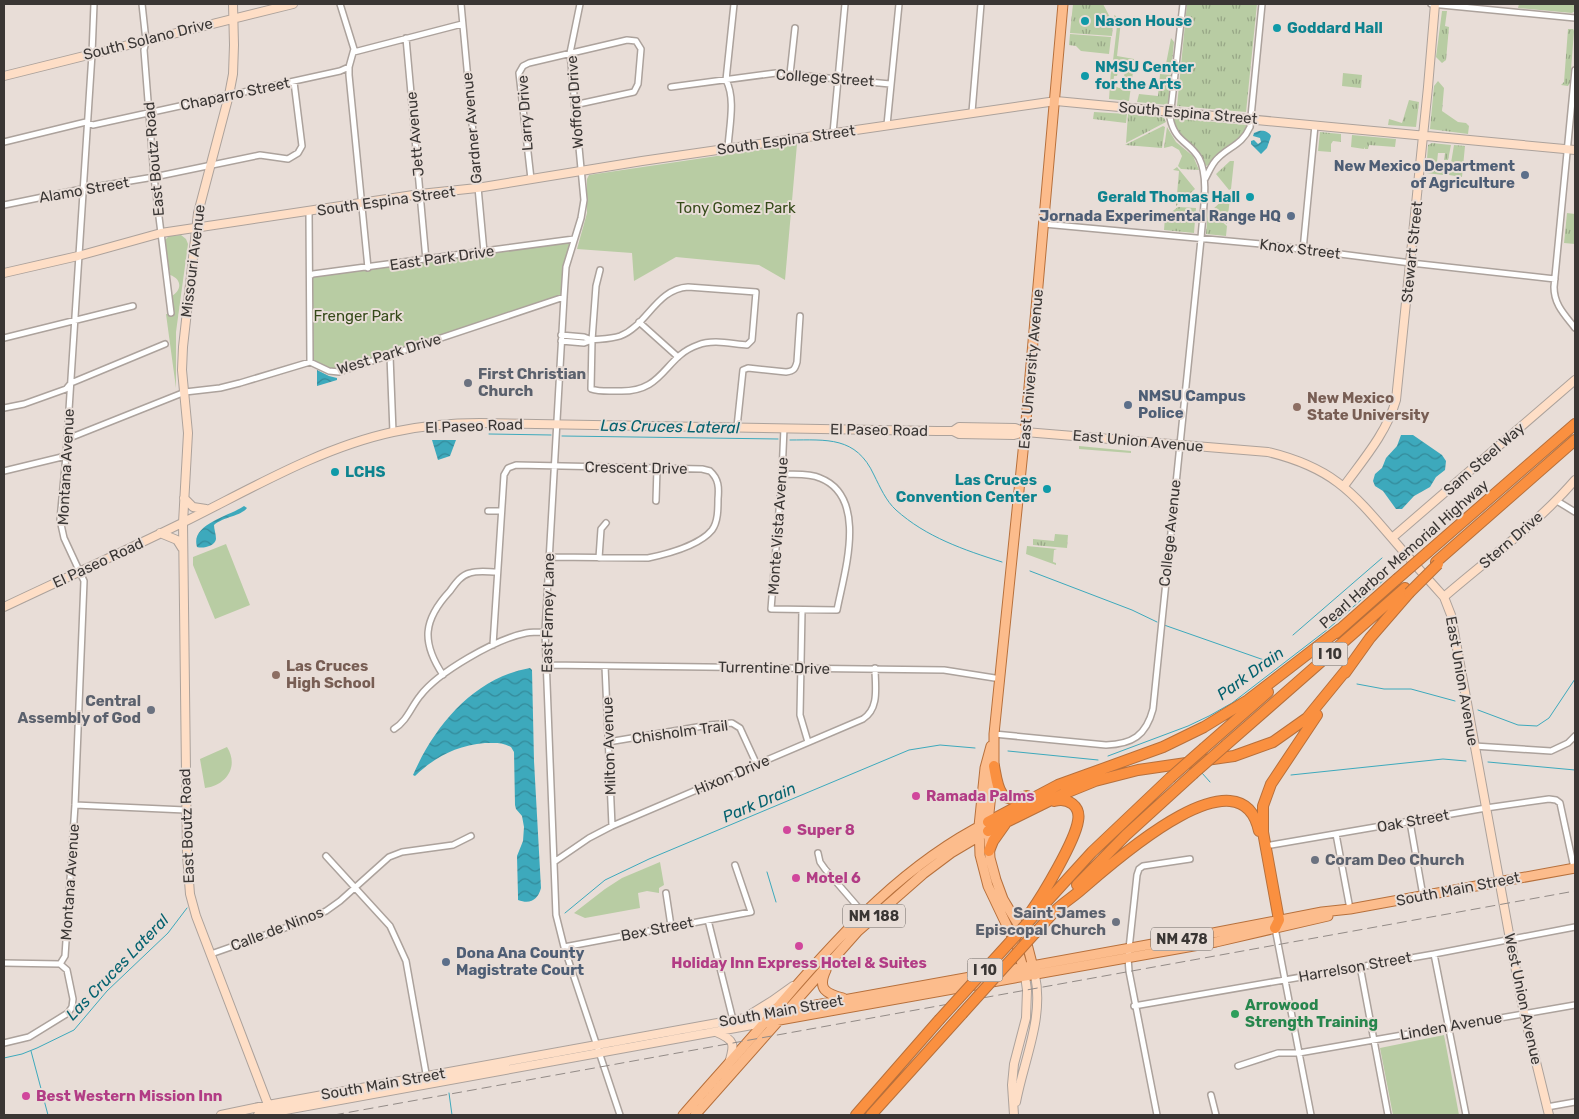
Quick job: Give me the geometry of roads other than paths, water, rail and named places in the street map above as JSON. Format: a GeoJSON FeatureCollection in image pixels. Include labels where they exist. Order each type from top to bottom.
{"type":"FeatureCollection","features":[{"type":"Feature","properties":{"kind":"highway","name":"Pearl Harbor Memorial Highway"},"geometry":{"type":"LineString","coordinates":[[856,1115],[1029,918],[1099,846],[1170,778],[1575,424]]}},
{"type":"Feature","properties":{"kind":"highway","name":"Pearl Harbor Memorial Highway"},"geometry":{"type":"LineString","coordinates":[[1055,910],[1126,835],[1193,774],[1407,590],[1575,440]]}},
{"type":"Feature","properties":{"kind":"highway"},"geometry":{"type":"LineString","coordinates":[[983,829],[1009,820],[1081,786],[1109,777],[1138,770],[1234,756],[1273,742],[1307,718],[1407,590]]}},
{"type":"Feature","properties":{"kind":"highway"},"geometry":{"type":"LineString","coordinates":[[994,766],[998,789],[1004,796],[1012,799],[1024,798],[1163,746],[1204,727],[1248,700],[1340,629]]}},
{"type":"Feature","properties":{"kind":"highway"},"geometry":{"type":"LineString","coordinates":[[1276,923],[1262,817],[1264,800],[1270,784],[1347,669]]}},
{"type":"Feature","properties":{"kind":"highway"},"geometry":{"type":"LineString","coordinates":[[983,829],[1058,785]]}},
{"type":"Feature","properties":{"kind":"highway"},"geometry":{"type":"LineString","coordinates":[[1029,918],[1064,853],[1079,820],[1075,806],[1067,800],[1054,800],[1037,807]]}},
{"type":"Feature","properties":{"kind":"highway"},"geometry":{"type":"LineString","coordinates":[[1055,910],[1145,837],[1190,810],[1209,803],[1228,801],[1244,806],[1252,813],[1257,822],[1276,923]]}},
{"type":"Feature","properties":{"kind":"highway"},"geometry":{"type":"LineString","coordinates":[[989,851],[993,841],[1009,820]]}},
{"type":"Feature","properties":{"kind":"highway","name":"I 10"},"geometry":{"type":"LineString","coordinates":[[871,1115],[1055,910]]}},
{"type":"Feature","properties":{"kind":"main road","name":"East University Avenue"},"geometry":{"type":"LineString","coordinates":[[1024,972],[1017,947],[993,900],[980,855],[994,766],[994,734],[1025,432],[1056,101],[1063,4]]}},
{"type":"Feature","properties":{"kind":"main road","name":"East University Avenue"},"geometry":{"type":"LineString","coordinates":[[994,734],[985,768],[983,829],[996,880],[1003,899],[1025,936],[1034,970]]}},
{"type":"Feature","properties":{"kind":"main road","name":"NM 188"},"geometry":{"type":"LineString","coordinates":[[695,1115],[775,1017],[804,977],[932,856],[983,829]]}},
{"type":"Feature","properties":{"kind":"main road","name":"South Main Street"},"geometry":{"type":"LineString","coordinates":[[763,1024],[775,1017],[1024,972],[1130,948],[1276,923],[1323,918],[1346,910],[1574,868]]}},
{"type":"Feature","properties":{"kind":"main road","name":"NM 188"},"geometry":{"type":"LineString","coordinates":[[775,1017],[787,1011],[866,917]]}},
{"type":"Feature","properties":{"kind":"main road","name":"South Main Street"},"geometry":{"type":"LineString","coordinates":[[1034,970],[1128,958],[1216,942],[1276,923]]}},
{"type":"Feature","properties":{"kind":"main road"},"geometry":{"type":"LineString","coordinates":[[831,960],[823,976],[823,987],[829,994],[848,999]]}},
{"type":"Feature","properties":{"kind":"main road","name":"South Main Street"},"geometry":{"type":"LineString","coordinates":[[787,1011],[848,999],[1024,972]]}},
{"type":"Feature","properties":{"kind":"main road"},"geometry":{"type":"LineString","coordinates":[[683,1115],[763,1024]]}},
{"type":"Feature","properties":{"kind":"street","name":"Montana Avenue"},"geometry":{"type":"LineString","coordinates":[[60,964],[65,956],[75,805],[84,581],[64,538],[60,520],[66,456],[94,4]]}},
{"type":"Feature","properties":{"kind":"street","name":"East Boutz Road"},"geometry":{"type":"LineString","coordinates":[[142,4],[154,177],[171,313]]}},
{"type":"Feature","properties":{"kind":"street","name":"Missouri Avenue"},"geometry":{"type":"LineString","coordinates":[[183,523],[188,434],[182,370],[183,347],[201,196],[229,95],[234,57],[233,4]]}},
{"type":"Feature","properties":{"kind":"street","name":"South Solano Drive"},"geometry":{"type":"LineString","coordinates":[[4,76],[293,4]]}},
{"type":"Feature","properties":{"kind":"street"},"geometry":{"type":"LineString","coordinates":[[340,4],[354,45],[354,52],[349,67],[368,268]]}},
{"type":"Feature","properties":{"kind":"street","name":"Gardner Avenue"},"geometry":{"type":"LineString","coordinates":[[461,4],[484,252]]}},
{"type":"Feature","properties":{"kind":"street","name":"Wofford Drive"},"geometry":{"type":"LineString","coordinates":[[580,4],[570,53],[580,170]]}},
{"type":"Feature","properties":{"kind":"street"},"geometry":{"type":"LineString","coordinates":[[728,148],[731,97],[726,80],[734,4]]}},
{"type":"Feature","properties":{"kind":"street"},"geometry":{"type":"LineString","coordinates":[[833,133],[845,4]]}},
{"type":"Feature","properties":{"kind":"street"},"geometry":{"type":"LineString","coordinates":[[887,125],[899,4]]}},
{"type":"Feature","properties":{"kind":"street"},"geometry":{"type":"LineString","coordinates":[[972,112],[981,4]]}},
{"type":"Feature","properties":{"kind":"street"},"geometry":{"type":"LineString","coordinates":[[1183,4],[1170,118],[1174,131],[1198,158],[1205,179]]}},
{"type":"Feature","properties":{"kind":"street"},"geometry":{"type":"LineString","coordinates":[[1205,179],[1216,160],[1224,152],[1240,143],[1250,127],[1262,4]]}},
{"type":"Feature","properties":{"kind":"street"},"geometry":{"type":"LineString","coordinates":[[1431,4],[1575,18]]}},
{"type":"Feature","properties":{"kind":"street","name":"Stewart Street"},"geometry":{"type":"LineString","coordinates":[[1344,486],[1380,435],[1394,409],[1398,390],[1435,4]]}},
{"type":"Feature","properties":{"kind":"street"},"geometry":{"type":"LineString","coordinates":[[354,52],[462,24]]}},
{"type":"Feature","properties":{"kind":"street"},"geometry":{"type":"LineString","coordinates":[[790,74],[795,28]]}},
{"type":"Feature","properties":{"kind":"street","name":"Jett Avenue"},"geometry":{"type":"LineString","coordinates":[[406,38],[426,260]]}},
{"type":"Feature","properties":{"kind":"street"},"geometry":{"type":"LineString","coordinates":[[570,53],[627,40],[636,41],[642,49],[638,84],[634,92],[574,105]]}},
{"type":"Feature","properties":{"kind":"street","name":"Larry Drive"},"geometry":{"type":"LineString","coordinates":[[531,179],[519,73],[522,66],[529,63],[570,53]]}},
{"type":"Feature","properties":{"kind":"street","name":"Chaparro Street"},"geometry":{"type":"LineString","coordinates":[[4,142],[86,122],[92,125],[340,72],[349,67]]}},
{"type":"Feature","properties":{"kind":"street"},"geometry":{"type":"LineString","coordinates":[[1575,71],[1572,150],[1554,292],[1556,303],[1575,328]]}},
{"type":"Feature","properties":{"kind":"street","name":"College Street"},"geometry":{"type":"LineString","coordinates":[[671,88],[776,73],[890,84]]}},
{"type":"Feature","properties":{"kind":"street","name":"Alamo Street"},"geometry":{"type":"LineString","coordinates":[[4,205],[154,177],[260,154],[288,158],[298,153],[302,142],[298,127],[294,82]]}},
{"type":"Feature","properties":{"kind":"street","name":"South Espina Street"},"geometry":{"type":"LineString","coordinates":[[4,273],[78,256],[161,233],[420,194],[477,188],[580,170],[1056,101],[1572,150]]}},
{"type":"Feature","properties":{"kind":"street"},"geometry":{"type":"LineString","coordinates":[[1303,250],[1316,125]]}},
{"type":"Feature","properties":{"kind":"street","name":"East Farney Lane"},"geometry":{"type":"LineString","coordinates":[[580,170],[584,200],[581,218],[566,267],[545,632],[556,915],[564,947],[620,1115]]}},
{"type":"Feature","properties":{"kind":"street","name":"College Avenue"},"geometry":{"type":"LineString","coordinates":[[994,734],[1120,745],[1131,741],[1142,733],[1150,721],[1153,710],[1201,239],[1205,179]]}},
{"type":"Feature","properties":{"kind":"street"},"geometry":{"type":"LineString","coordinates":[[67,439],[184,392],[240,384],[310,362],[309,212]]}},
{"type":"Feature","properties":{"kind":"street","name":"Knox Street"},"geometry":{"type":"LineString","coordinates":[[1044,224],[1261,244],[1555,279]]}},
{"type":"Feature","properties":{"kind":"street","name":"East Park Drive"},"geometry":{"type":"LineString","coordinates":[[310,276],[313,274],[574,240]]}},
{"type":"Feature","properties":{"kind":"street"},"geometry":{"type":"LineString","coordinates":[[561,338],[584,343],[592,340],[621,336],[639,322],[667,293],[681,287],[697,287],[756,292],[752,340],[747,345],[704,343],[691,347],[678,357],[659,378],[642,389],[626,392],[591,389],[592,340],[596,286],[600,270]]}},
{"type":"Feature","properties":{"kind":"street","name":"West Park Drive"},"geometry":{"type":"LineString","coordinates":[[310,362],[328,371],[339,372],[564,297]]}},
{"type":"Feature","properties":{"kind":"street"},"geometry":{"type":"LineString","coordinates":[[4,338],[133,306]]}},
{"type":"Feature","properties":{"kind":"street"},"geometry":{"type":"LineString","coordinates":[[737,427],[743,370],[748,368],[791,372],[795,369],[800,316]]}},
{"type":"Feature","properties":{"kind":"street"},"geometry":{"type":"LineString","coordinates":[[639,322],[678,357]]}},
{"type":"Feature","properties":{"kind":"street"},"geometry":{"type":"LineString","coordinates":[[4,408],[24,404],[66,389],[70,382],[165,344]]}},
{"type":"Feature","properties":{"kind":"street"},"geometry":{"type":"LineString","coordinates":[[390,356],[393,432]]}},
{"type":"Feature","properties":{"kind":"street","name":"Sam Steel Way"},"geometry":{"type":"LineString","coordinates":[[1392,538],[1575,380]]}},
{"type":"Feature","properties":{"kind":"street","name":"El Paseo Road"},"geometry":{"type":"LineString","coordinates":[[4,607],[183,523],[248,488],[334,450],[393,432],[457,423],[953,431],[959,434],[1014,435],[1025,432]]}},
{"type":"Feature","properties":{"kind":"street","name":"Monte Vista Avenue"},"geometry":{"type":"LineString","coordinates":[[784,428],[771,609],[802,610]]}},
{"type":"Feature","properties":{"kind":"street","name":"East Union Avenue"},"geometry":{"type":"LineString","coordinates":[[1025,432],[1268,452],[1288,457],[1313,467],[1344,486],[1365,506],[1444,597],[1452,615],[1498,881]]}},
{"type":"Feature","properties":{"kind":"street"},"geometry":{"type":"LineString","coordinates":[[4,471],[66,456]]}},
{"type":"Feature","properties":{"kind":"street","name":"Crescent Drive"},"geometry":{"type":"LineString","coordinates":[[493,645],[504,475],[508,468],[516,465],[702,469],[710,471],[718,481],[716,522],[712,530],[699,540],[663,555],[648,558],[549,557]]}},
{"type":"Feature","properties":{"kind":"street"},"geometry":{"type":"LineString","coordinates":[[656,500],[657,468]]}},
{"type":"Feature","properties":{"kind":"street"},"geometry":{"type":"LineString","coordinates":[[782,474],[817,477],[830,483],[842,497],[849,515],[850,544],[837,610],[802,610],[800,715],[808,742]]}},
{"type":"Feature","properties":{"kind":"street","name":"Stern Drive"},"geometry":{"type":"LineString","coordinates":[[1444,597],[1496,555],[1557,501],[1575,480]]}},
{"type":"Feature","properties":{"kind":"street"},"geometry":{"type":"LineString","coordinates":[[184,498],[193,507],[208,509]]}},
{"type":"Feature","properties":{"kind":"street"},"geometry":{"type":"LineString","coordinates":[[1557,501],[1575,512]]}},
{"type":"Feature","properties":{"kind":"street"},"geometry":{"type":"LineString","coordinates":[[488,511],[501,511]]}},
{"type":"Feature","properties":{"kind":"street","name":"East Boutz Road"},"geometry":{"type":"LineString","coordinates":[[183,523],[185,810],[190,894],[196,916],[270,1111]]}},
{"type":"Feature","properties":{"kind":"street"},"geometry":{"type":"LineString","coordinates":[[599,558],[601,529],[606,523]]}},
{"type":"Feature","properties":{"kind":"street"},"geometry":{"type":"LineString","coordinates":[[160,533],[177,540],[183,551]]}},
{"type":"Feature","properties":{"kind":"street"},"geometry":{"type":"LineString","coordinates":[[443,675],[434,662],[429,646],[428,630],[431,616],[437,605],[460,579],[468,573],[478,571],[497,572]]}},
{"type":"Feature","properties":{"kind":"street"},"geometry":{"type":"LineString","coordinates":[[394,729],[402,724],[420,695],[443,675],[472,655],[493,645],[525,634],[545,632]]}},
{"type":"Feature","properties":{"kind":"street","name":"Turrentine Drive"},"geometry":{"type":"LineString","coordinates":[[546,665],[944,670],[1001,679]]}},
{"type":"Feature","properties":{"kind":"street","name":"Milton Avenue"},"geometry":{"type":"LineString","coordinates":[[606,666],[612,826]]}},
{"type":"Feature","properties":{"kind":"street","name":"Hixon Drive"},"geometry":{"type":"LineString","coordinates":[[554,862],[589,838],[612,826],[868,716],[874,705],[875,668]]}},
{"type":"Feature","properties":{"kind":"street","name":"Chisholm Trail"},"geometry":{"type":"LineString","coordinates":[[608,742],[709,725],[732,723],[740,728],[757,765]]}},
{"type":"Feature","properties":{"kind":"street"},"geometry":{"type":"LineString","coordinates":[[1474,746],[1550,750],[1568,743],[1575,736]]}},
{"type":"Feature","properties":{"kind":"street","name":"Oak Street"},"geometry":{"type":"LineString","coordinates":[[1271,845],[1542,799],[1556,800],[1560,803],[1563,812],[1574,868]]}},
{"type":"Feature","properties":{"kind":"street"},"geometry":{"type":"LineString","coordinates":[[75,805],[185,810]]}},
{"type":"Feature","properties":{"kind":"street"},"geometry":{"type":"LineString","coordinates":[[1410,822],[1423,896]]}},
{"type":"Feature","properties":{"kind":"street"},"geometry":{"type":"LineString","coordinates":[[1336,834],[1346,910]]}},
{"type":"Feature","properties":{"kind":"street","name":"Calle de Ninos"},"geometry":{"type":"LineString","coordinates":[[211,954],[311,918],[340,901],[389,857],[395,854],[453,844],[471,836]]}},
{"type":"Feature","properties":{"kind":"street"},"geometry":{"type":"LineString","coordinates":[[818,852],[820,862],[825,869],[866,917]]}},
{"type":"Feature","properties":{"kind":"street"},"geometry":{"type":"LineString","coordinates":[[326,856],[390,926],[406,961],[427,1080]]}},
{"type":"Feature","properties":{"kind":"street"},"geometry":{"type":"LineString","coordinates":[[1157,1115],[1134,1006],[1128,958],[1137,875],[1139,869],[1143,866],[1190,859]]}},
{"type":"Feature","properties":{"kind":"street","name":"Bex Street"},"geometry":{"type":"LineString","coordinates":[[564,947],[751,912],[735,865]]}},
{"type":"Feature","properties":{"kind":"street","name":"West Union Avenue"},"geometry":{"type":"LineString","coordinates":[[1498,881],[1524,1013],[1548,1111]]}},
{"type":"Feature","properties":{"kind":"street"},"geometry":{"type":"LineString","coordinates":[[666,893],[671,926]]}},
{"type":"Feature","properties":{"kind":"street"},"geometry":{"type":"LineString","coordinates":[[708,920],[733,1020]]}},
{"type":"Feature","properties":{"kind":"street"},"geometry":{"type":"LineString","coordinates":[[1276,923],[1311,1115]]}},
{"type":"Feature","properties":{"kind":"street","name":"Harrelson Street"},"geometry":{"type":"LineString","coordinates":[[1134,1006],[1434,954],[1575,927]]}},
{"type":"Feature","properties":{"kind":"street"},"geometry":{"type":"LineString","coordinates":[[1434,954],[1466,1115]]}},
{"type":"Feature","properties":{"kind":"street"},"geometry":{"type":"LineString","coordinates":[[4,962],[60,964],[67,970],[74,999],[66,1015],[29,1037],[4,1043]]}},
{"type":"Feature","properties":{"kind":"street"},"geometry":{"type":"LineString","coordinates":[[1360,966],[1388,1115]]}},
{"type":"Feature","properties":{"kind":"street"},"geometry":{"type":"LineString","coordinates":[[1014,1112],[1035,1026],[1038,1002],[1034,970]]}},
{"type":"Feature","properties":{"kind":"street"},"geometry":{"type":"LineString","coordinates":[[1014,1112],[1012,1085],[1014,1064],[1026,1018],[1027,990],[1024,972]]}},
{"type":"Feature","properties":{"kind":"street"},"geometry":{"type":"LineString","coordinates":[[742,1018],[772,1001],[804,977]]}},
{"type":"Feature","properties":{"kind":"street","name":"Linden Avenue"},"geometry":{"type":"LineString","coordinates":[[1238,1066],[1278,1053],[1299,1053],[1575,1005]]}},
{"type":"Feature","properties":{"kind":"street","name":"South Main Street"},"geometry":{"type":"LineString","coordinates":[[222,1115],[270,1111],[596,1045],[742,1018],[775,1017]]}},
{"type":"Feature","properties":{"kind":"street","name":"South Main Street"},"geometry":{"type":"LineString","coordinates":[[427,1080],[599,1053],[763,1024]]}},
{"type":"Feature","properties":{"kind":"street"},"geometry":{"type":"LineString","coordinates":[[716,1032],[728,1037],[732,1043],[729,1063]]}},
{"type":"Feature","properties":{"kind":"street"},"geometry":{"type":"LineString","coordinates":[[1211,1095],[1216,1115]]}},
{"type":"Feature","properties":{"kind":"street"},"geometry":{"type":"LineString","coordinates":[[1548,1111],[1575,1102]]}},
{"type":"Feature","properties":{"kind":"street","name":"South Main Street"},"geometry":{"type":"LineString","coordinates":[[258,1115],[270,1111]]}},
{"type":"Feature","properties":{"kind":"water"},"geometry":{"type":"Polygon","coordinates":[[[1259,131],[1269,133],[1271,136],[1267,148],[1261,154],[1251,144],[1251,141],[1254,140],[1258,144],[1261,142],[1260,138],[1253,136],[1254,133],[1259,131]]]}},
{"type":"Feature","properties":{"kind":"water"},"geometry":{"type":"Polygon","coordinates":[[[317,370],[337,378],[337,380],[317,386],[317,370]]]}},
{"type":"Feature","properties":{"kind":"water"},"geometry":{"type":"Polygon","coordinates":[[[1401,435],[1413,435],[1442,455],[1446,461],[1445,470],[1436,477],[1430,487],[1414,496],[1402,509],[1396,509],[1383,491],[1375,486],[1373,481],[1375,474],[1382,468],[1386,458],[1397,446],[1401,435]]]}},
{"type":"Feature","properties":{"kind":"water"},"geometry":{"type":"Polygon","coordinates":[[[432,440],[456,440],[450,456],[438,460],[432,440]]]}},
{"type":"Feature","properties":{"kind":"water"},"geometry":{"type":"Polygon","coordinates":[[[244,506],[247,508],[244,511],[214,525],[216,539],[211,545],[197,547],[196,539],[199,532],[213,522],[244,506]]]}},
{"type":"Feature","properties":{"kind":"water"},"geometry":{"type":"Polygon","coordinates":[[[530,668],[532,670],[534,761],[541,888],[536,898],[527,902],[518,900],[517,856],[523,841],[524,827],[522,816],[515,805],[514,752],[511,747],[505,744],[485,743],[456,749],[431,763],[415,776],[413,775],[433,739],[459,706],[491,682],[510,673],[530,668]]]}},
{"type":"Feature","properties":{"kind":"waterway","name":"Las Cruces Lateral"},"geometry":{"type":"LineString","coordinates":[[489,434],[551,435]]}},
{"type":"Feature","properties":{"kind":"waterway","name":"Las Cruces Lateral"},"geometry":{"type":"LineString","coordinates":[[562,436],[778,439]]}},
{"type":"Feature","properties":{"kind":"waterway","name":"Las Cruces Lateral"},"geometry":{"type":"LineString","coordinates":[[790,440],[828,441],[849,447],[867,462],[884,494],[896,510],[920,528],[946,542],[1002,562]]}},
{"type":"Feature","properties":{"kind":"waterway"},"geometry":{"type":"LineString","coordinates":[[1293,635],[1382,558]]}},
{"type":"Feature","properties":{"kind":"waterway","name":"Las Cruces Lateral"},"geometry":{"type":"LineString","coordinates":[[1030,571],[1132,610],[1157,622]]}},
{"type":"Feature","properties":{"kind":"waterway","name":"Park Drain"},"geometry":{"type":"LineString","coordinates":[[1108,756],[1188,726],[1232,703],[1328,629],[1386,578]]}},
{"type":"Feature","properties":{"kind":"waterway","name":"Las Cruces Lateral"},"geometry":{"type":"LineString","coordinates":[[1164,625],[1264,660]]}},
{"type":"Feature","properties":{"kind":"waterway","name":"Las Cruces Lateral"},"geometry":{"type":"LineString","coordinates":[[1478,710],[1518,725],[1537,726],[1549,718],[1575,679]]}},
{"type":"Feature","properties":{"kind":"waterway","name":"Las Cruces Lateral"},"geometry":{"type":"LineString","coordinates":[[1357,684],[1384,689],[1411,689],[1455,701]]}},
{"type":"Feature","properties":{"kind":"waterway","name":"Park Drain"},"geometry":{"type":"LineString","coordinates":[[565,913],[605,880],[649,859],[909,750],[940,745],[975,748]]}},
{"type":"Feature","properties":{"kind":"waterway","name":"Park Drain"},"geometry":{"type":"LineString","coordinates":[[1008,751],[1098,760]]}},
{"type":"Feature","properties":{"kind":"waterway","name":"Park Drain"},"geometry":{"type":"LineString","coordinates":[[1291,775],[1443,759],[1466,761]]}},
{"type":"Feature","properties":{"kind":"waterway","name":"Park Drain"},"geometry":{"type":"LineString","coordinates":[[1488,762],[1575,770]]}},
{"type":"Feature","properties":{"kind":"waterway"},"geometry":{"type":"LineString","coordinates":[[1202,773],[1210,782]]}},
{"type":"Feature","properties":{"kind":"waterway"},"geometry":{"type":"LineString","coordinates":[[767,872],[776,902]]}},
{"type":"Feature","properties":{"kind":"waterway","name":"Las Cruces Lateral"},"geometry":{"type":"LineString","coordinates":[[4,1058],[22,1054],[74,1030],[107,991],[168,933],[187,908]]}},
{"type":"Feature","properties":{"kind":"waterway"},"geometry":{"type":"LineString","coordinates":[[31,1051],[48,1115]]}},
{"type":"Feature","properties":{"kind":"waterway","name":"Park Drain"},"geometry":{"type":"LineString","coordinates":[[449,1093],[452,1115]]}},
{"type":"Feature","properties":{"kind":"railway"},"geometry":{"type":"LineString","coordinates":[[334,1115],[1575,891]]}},
{"type":"Feature","properties":{"kind":"place","name":"Nason House"},"geometry":{"type":"Point","coordinates":[1085,21]}},
{"type":"Feature","properties":{"kind":"place","name":"Goddard Hall"},"geometry":{"type":"Point","coordinates":[1277,28]}},
{"type":"Feature","properties":{"kind":"place","name":"NMSU Center for the Arts"},"geometry":{"type":"Point","coordinates":[1085,76]}},
{"type":"Feature","properties":{"kind":"place","name":"New Mexico Department of Agriculture"},"geometry":{"type":"Point","coordinates":[1525,175]}},
{"type":"Feature","properties":{"kind":"place","name":"Gerald Thomas Hall"},"geometry":{"type":"Point","coordinates":[1250,197]}},
{"type":"Feature","properties":{"kind":"place","name":"Jornada Experimental Range HQ"},"geometry":{"type":"Point","coordinates":[1291,216]}},
{"type":"Feature","properties":{"kind":"place","name":"First Christian Church"},"geometry":{"type":"Point","coordinates":[468,383]}},
{"type":"Feature","properties":{"kind":"place","name":"NMSU Campus Police"},"geometry":{"type":"Point","coordinates":[1128,405]}},
{"type":"Feature","properties":{"kind":"place","name":"New Mexico State University"},"geometry":{"type":"Point","coordinates":[1297,407]}},
{"type":"Feature","properties":{"kind":"place","name":"LCHS"},"geometry":{"type":"Point","coordinates":[335,472]}},
{"type":"Feature","properties":{"kind":"place","name":"Las Cruces Convention Center"},"geometry":{"type":"Point","coordinates":[1047,489]}},
{"type":"Feature","properties":{"kind":"place","name":"Las Cruces High School"},"geometry":{"type":"Point","coordinates":[276,675]}},
{"type":"Feature","properties":{"kind":"place","name":"Central Assembly of God"},"geometry":{"type":"Point","coordinates":[151,710]}},
{"type":"Feature","properties":{"kind":"place","name":"Ramada Palms"},"geometry":{"type":"Point","coordinates":[916,796]}},
{"type":"Feature","properties":{"kind":"place","name":"Super 8"},"geometry":{"type":"Point","coordinates":[787,830]}},
{"type":"Feature","properties":{"kind":"place","name":"Coram Deo Church"},"geometry":{"type":"Point","coordinates":[1315,860]}},
{"type":"Feature","properties":{"kind":"place","name":"Motel 6"},"geometry":{"type":"Point","coordinates":[796,878]}},
{"type":"Feature","properties":{"kind":"place","name":"Saint James Episcopal Church"},"geometry":{"type":"Point","coordinates":[1116,922]}},
{"type":"Feature","properties":{"kind":"place","name":"Holiday Inn Express Hotel & Suites"},"geometry":{"type":"Point","coordinates":[799,946]}},
{"type":"Feature","properties":{"kind":"place","name":"Dona Ana County Magistrate Court"},"geometry":{"type":"Point","coordinates":[446,962]}},
{"type":"Feature","properties":{"kind":"place","name":"Arrowood Strength Training"},"geometry":{"type":"Point","coordinates":[1235,1014]}},
{"type":"Feature","properties":{"kind":"place","name":"Best Western Mission Inn"},"geometry":{"type":"Point","coordinates":[26,1096]}},
{"type":"Feature","properties":{"kind":"park label","name":"Tony Gomez Park"},"geometry":{"type":"Point","coordinates":[736,208]}},
{"type":"Feature","properties":{"kind":"park label","name":"Frenger Park"},"geometry":{"type":"Point","coordinates":[358,316]}}]}
